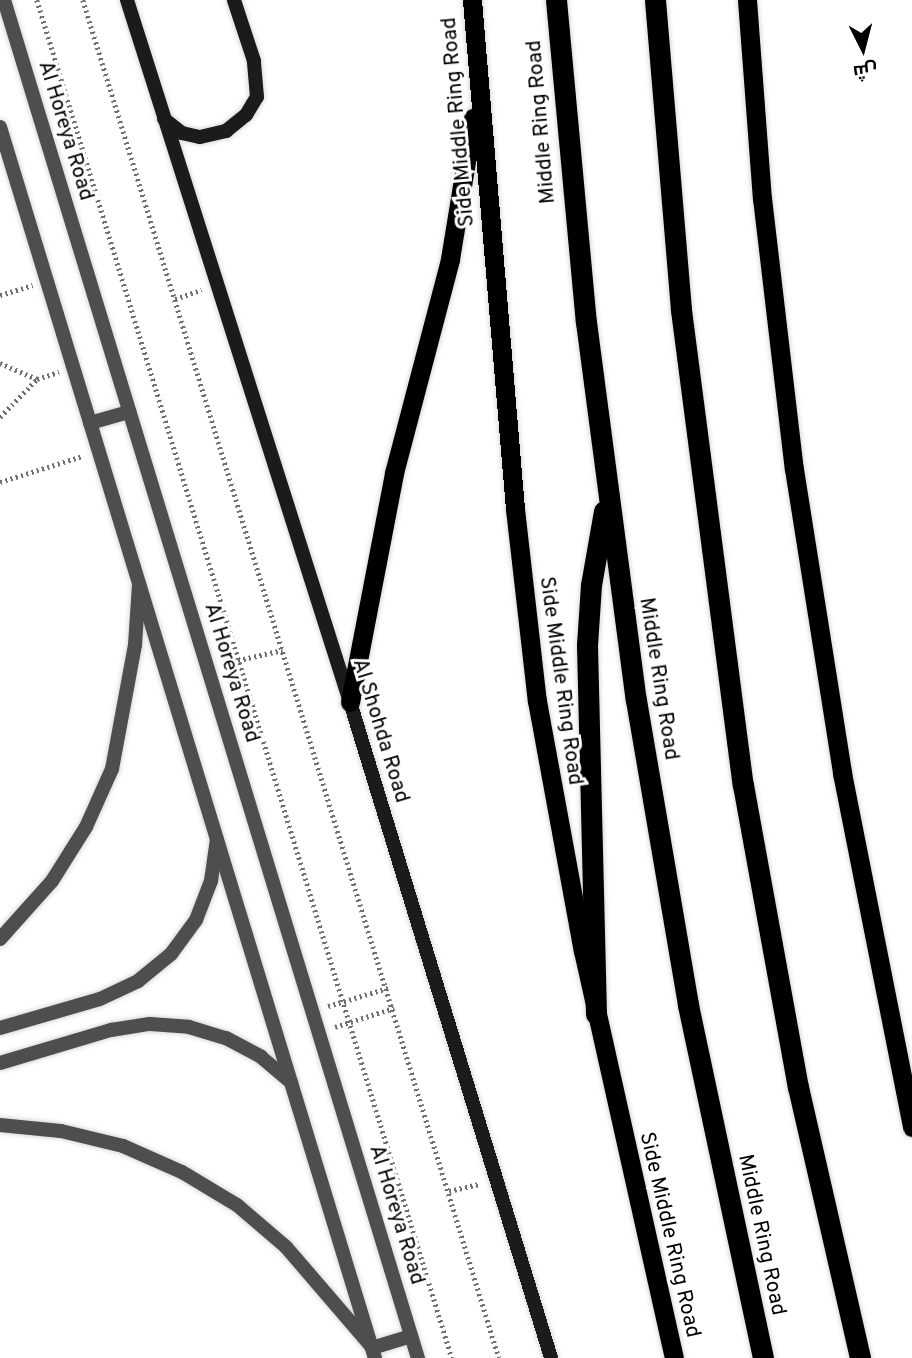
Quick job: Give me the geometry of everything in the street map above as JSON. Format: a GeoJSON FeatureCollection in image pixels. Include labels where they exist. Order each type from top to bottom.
{"type":"FeatureCollection","features":[{"type":"Feature","properties":{"kind":"highway","name":"Side Middle Ring Road"},"geometry":{"type":"LineString","coordinates":[[472,0],[529,638],[551,789],[596,1013],[674,1358]]}},
{"type":"Feature","properties":{"kind":"highway","name":"Middle Ring Road"},"geometry":{"type":"LineString","coordinates":[[556,0],[579,260],[607,495],[670,904],[764,1358]]}},
{"type":"Feature","properties":{"kind":"highway"},"geometry":{"type":"LineString","coordinates":[[655,0],[687,359],[739,760],[798,1087],[860,1358]]}},
{"type":"Feature","properties":{"kind":"highway"},"geometry":{"type":"LineString","coordinates":[[747,0],[762,198],[794,469],[842,773],[912,1127]]}},
{"type":"Feature","properties":{"kind":"highway"},"geometry":{"type":"LineString","coordinates":[[350,702],[394,473],[450,259],[478,90]]}},
{"type":"Feature","properties":{"kind":"highway"},"geometry":{"type":"LineString","coordinates":[[596,1013],[587,645],[591,585],[607,495]]}},
{"type":"Feature","properties":{"kind":"main road","name":"Al Shohda Road"},"geometry":{"type":"LineString","coordinates":[[127,0],[350,702],[551,1358]]}},
{"type":"Feature","properties":{"kind":"main road"},"geometry":{"type":"LineString","coordinates":[[164,119],[182,133],[201,137],[226,131],[251,106],[259,83],[234,0]]}},
{"type":"Feature","properties":{"kind":"street","name":"Al Horeya Road"},"geometry":{"type":"LineString","coordinates":[[4,0],[418,1358]]}},
{"type":"Feature","properties":{"kind":"street"},"geometry":{"type":"LineString","coordinates":[[0,127],[374,1353]]}},
{"type":"Feature","properties":{"kind":"street"},"geometry":{"type":"LineString","coordinates":[[90,424],[129,412]]}},
{"type":"Feature","properties":{"kind":"street"},"geometry":{"type":"LineString","coordinates":[[0,939],[52,880],[86,827],[112,769],[135,645],[139,583]]}},
{"type":"Feature","properties":{"kind":"street"},"geometry":{"type":"LineString","coordinates":[[0,1028],[100,999],[138,981],[171,954],[195,920],[211,881],[217,839]]}},
{"type":"Feature","properties":{"kind":"street"},"geometry":{"type":"LineString","coordinates":[[0,1063],[111,1030],[150,1024],[189,1027],[226,1038],[261,1057],[291,1082]]}},
{"type":"Feature","properties":{"kind":"street"},"geometry":{"type":"LineString","coordinates":[[0,1125],[61,1131],[123,1146],[182,1171],[237,1205],[286,1247],[374,1353]]}},
{"type":"Feature","properties":{"kind":"street"},"geometry":{"type":"LineString","coordinates":[[374,1353],[411,1336]]}},
{"type":"Feature","properties":{"kind":"path"},"geometry":{"type":"LineString","coordinates":[[37,0],[452,1358]]}},
{"type":"Feature","properties":{"kind":"path"},"geometry":{"type":"LineString","coordinates":[[83,0],[388,988],[499,1358]]}},
{"type":"Feature","properties":{"kind":"path"},"geometry":{"type":"LineString","coordinates":[[0,295],[47,280]]}},
{"type":"Feature","properties":{"kind":"path"},"geometry":{"type":"LineString","coordinates":[[175,299],[217,285]]}},
{"type":"Feature","properties":{"kind":"path"},"geometry":{"type":"LineString","coordinates":[[0,363],[37,379]]}},
{"type":"Feature","properties":{"kind":"path"},"geometry":{"type":"LineString","coordinates":[[0,416],[37,379],[73,368]]}},
{"type":"Feature","properties":{"kind":"path"},"geometry":{"type":"LineString","coordinates":[[0,482],[99,451]]}},
{"type":"Feature","properties":{"kind":"path"},"geometry":{"type":"LineString","coordinates":[[207,668],[282,650]]}},
{"type":"Feature","properties":{"kind":"path"},"geometry":{"type":"LineString","coordinates":[[312,1012],[388,988]]}},
{"type":"Feature","properties":{"kind":"path"},"geometry":{"type":"LineString","coordinates":[[318,1032],[394,1008]]}},
{"type":"Feature","properties":{"kind":"path"},"geometry":{"type":"LineString","coordinates":[[449,1191],[496,1180]]}}]}
